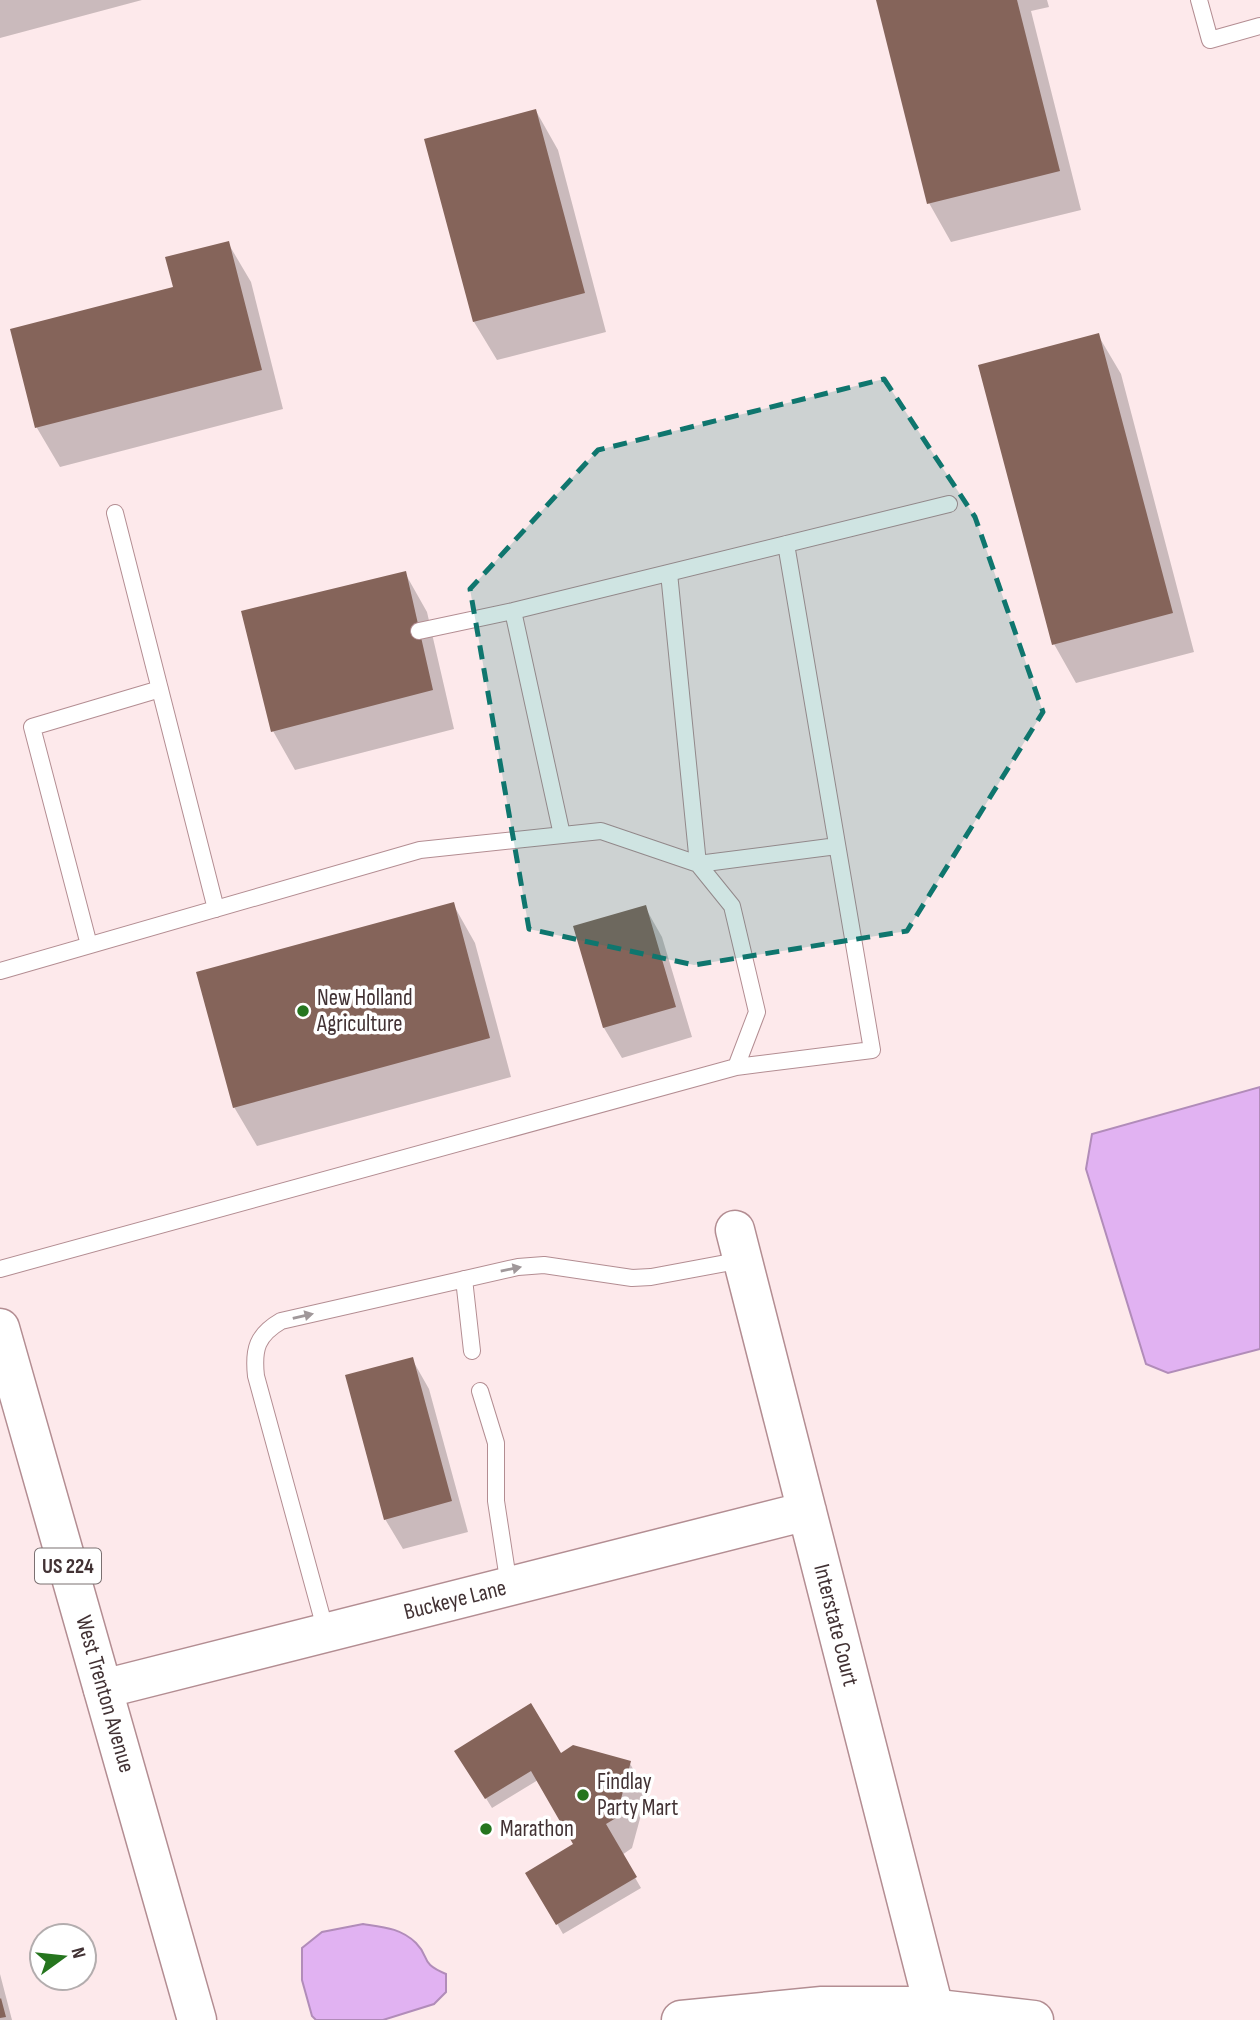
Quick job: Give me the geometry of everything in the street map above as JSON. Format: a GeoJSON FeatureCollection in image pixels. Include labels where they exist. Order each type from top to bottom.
{"type":"FeatureCollection","features":[{"type":"Feature","properties":{"kind":"street","name":"Interstate Court"},"geometry":{"type":"LineString","coordinates":[[739,1245],[936,2014]]}},
{"type":"Feature","properties":{"kind":"street","name":"West Trenton Avenue"},"geometry":{"type":"LineString","coordinates":[[0,1328],[197,2020]]}},
{"type":"Feature","properties":{"kind":"street","name":"Buckeye Lane"},"geometry":{"type":"LineString","coordinates":[[103,1689],[807,1511]]}},
{"type":"Feature","properties":{"kind":"street"},"geometry":{"type":"LineString","coordinates":[[681,2020],[822,2006],[912,2006],[936,2014],[1034,2020]]}},
{"type":"Feature","properties":{"kind":"lane"},"geometry":{"type":"LineString","coordinates":[[1199,0],[1210,40],[1260,26]]}},
{"type":"Feature","properties":{"kind":"lane"},"geometry":{"type":"LineString","coordinates":[[419,631],[513,611],[949,504]]}},
{"type":"Feature","properties":{"kind":"lane"},"geometry":{"type":"LineString","coordinates":[[115,513],[216,909]]}},
{"type":"Feature","properties":{"kind":"lane"},"geometry":{"type":"LineString","coordinates":[[0,1269],[736,1067],[872,1050],[786,544]]}},
{"type":"Feature","properties":{"kind":"lane"},"geometry":{"type":"LineString","coordinates":[[669,573],[698,864],[732,906],[757,1012],[736,1067]]}},
{"type":"Feature","properties":{"kind":"lane"},"geometry":{"type":"LineString","coordinates":[[513,611],[562,835]]}},
{"type":"Feature","properties":{"kind":"lane"},"geometry":{"type":"LineString","coordinates":[[89,945],[32,727],[160,689]]}},
{"type":"Feature","properties":{"kind":"lane"},"geometry":{"type":"LineString","coordinates":[[0,971],[420,850],[601,831],[698,864],[837,846]]}},
{"type":"Feature","properties":{"kind":"lane"},"geometry":{"type":"LineString","coordinates":[[326,1632],[256,1376],[254,1355],[267,1329],[281,1321],[518,1267],[544,1265],[632,1278],[651,1277],[739,1245]]}},
{"type":"Feature","properties":{"kind":"lane"},"geometry":{"type":"LineString","coordinates":[[464,1279],[472,1350]]}},
{"type":"Feature","properties":{"kind":"lane"},"geometry":{"type":"LineString","coordinates":[[480,1391],[496,1443],[496,1501],[509,1586]]}},
{"type":"Feature","properties":{"kind":"highlighted area"},"geometry":{"type":"Polygon","coordinates":[[[884,379],[975,517],[1043,712],[907,931],[694,965],[529,929],[470,589],[598,450],[884,379]]]}},
{"type":"Feature","properties":{"kind":"shaded area"},"geometry":{"type":"Polygon","coordinates":[[[0,0],[1260,0],[1260,2020],[0,2020],[0,0]]]}},
{"type":"Feature","properties":{"kind":"shaded area"},"geometry":{"type":"Polygon","coordinates":[[[1260,1087],[1260,1349],[1168,1373],[1146,1364],[1086,1169],[1092,1134],[1260,1087]]]}},
{"type":"Feature","properties":{"kind":"shaded area"},"geometry":{"type":"Polygon","coordinates":[[[363,1924],[391,1929],[410,1938],[432,1967],[446,1974],[446,1992],[434,2004],[383,2020],[316,2020],[312,2016],[302,1980],[302,1948],[322,1932],[363,1924]]]}},
{"type":"Feature","properties":{"kind":"building"},"geometry":{"type":"Polygon","coordinates":[[[876,0],[1017,0],[1060,171],[927,204],[876,0]]]}},
{"type":"Feature","properties":{"kind":"building"},"geometry":{"type":"Polygon","coordinates":[[[536,109],[585,293],[473,322],[424,139],[536,109]]]}},
{"type":"Feature","properties":{"kind":"building"},"geometry":{"type":"Polygon","coordinates":[[[229,241],[262,370],[35,428],[10,329],[173,287],[165,257],[229,241]]]}},
{"type":"Feature","properties":{"kind":"building"},"geometry":{"type":"Polygon","coordinates":[[[1099,333],[1173,613],[1052,645],[978,365],[1099,333]]]}},
{"type":"Feature","properties":{"kind":"building"},"geometry":{"type":"Polygon","coordinates":[[[406,571],[433,690],[271,732],[241,611],[406,571]]]}},
{"type":"Feature","properties":{"kind":"building"},"geometry":{"type":"Polygon","coordinates":[[[454,902],[490,1038],[233,1108],[196,972],[454,902]]]}},
{"type":"Feature","properties":{"kind":"building"},"geometry":{"type":"Polygon","coordinates":[[[646,905],[676,1007],[603,1028],[573,926],[646,905]]]}},
{"type":"Feature","properties":{"kind":"building"},"geometry":{"type":"Polygon","coordinates":[[[413,1357],[452,1501],[384,1520],[345,1375],[413,1357]]]}},
{"type":"Feature","properties":{"kind":"building"},"geometry":{"type":"Polygon","coordinates":[[[531,1703],[561,1753],[573,1745],[631,1761],[616,1818],[606,1824],[637,1877],[556,1925],[525,1873],[573,1844],[531,1771],[485,1799],[454,1751],[531,1703]]]}},
{"type":"Feature","properties":{"kind":"building"},"geometry":{"type":"Polygon","coordinates":[[[0,1999],[6,2017],[0,2018],[0,1999]]]}},
{"type":"Feature","properties":{"kind":"place","name":"New Holland Agriculture"},"geometry":{"type":"Point","coordinates":[303,1011]}},
{"type":"Feature","properties":{"kind":"place","name":"Findlay Party Mart"},"geometry":{"type":"Point","coordinates":[583,1795]}},
{"type":"Feature","properties":{"kind":"place","name":"Marathon"},"geometry":{"type":"Point","coordinates":[486,1829]}}]}
